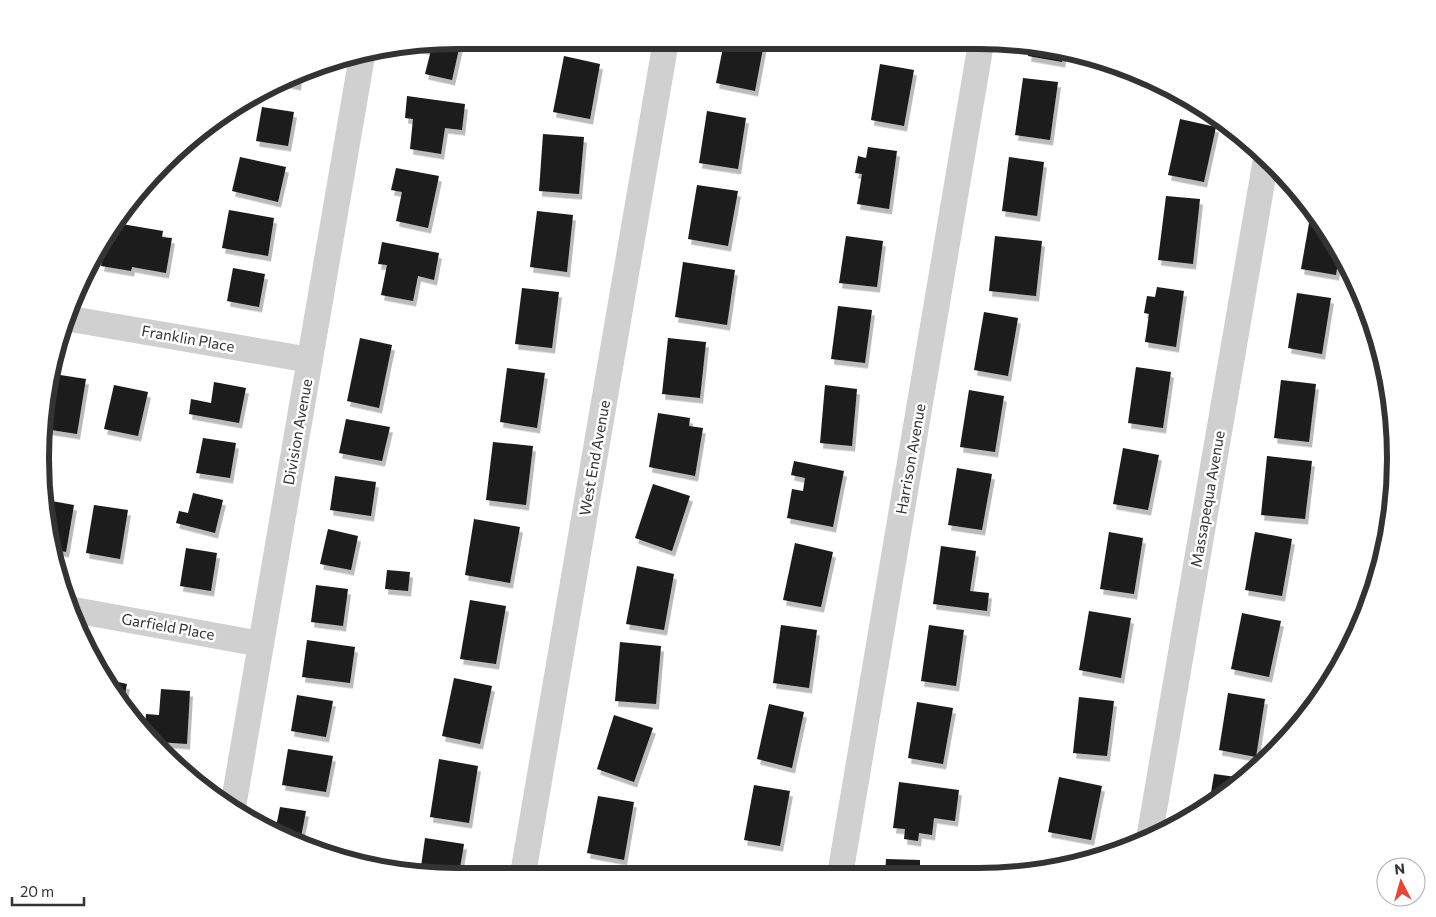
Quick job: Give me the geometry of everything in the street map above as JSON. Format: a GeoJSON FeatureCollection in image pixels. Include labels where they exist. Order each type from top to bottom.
{"type":"FeatureCollection","features":[{"type":"Feature","properties":{"kind":"street","name":"West End Avenue"},"geometry":{"type":"LineString","coordinates":[[524,868],[665,49]]}},
{"type":"Feature","properties":{"kind":"street","name":"Harrison Avenue"},"geometry":{"type":"LineString","coordinates":[[841,868],[980,49]]}},
{"type":"Feature","properties":{"kind":"street","name":"Division Avenue"},"geometry":{"type":"LineString","coordinates":[[234,801],[361,61]]}},
{"type":"Feature","properties":{"kind":"street","name":"Massapequa Avenue"},"geometry":{"type":"LineString","coordinates":[[1151,830],[1265,167]]}},
{"type":"Feature","properties":{"kind":"street","name":"Franklin Place"},"geometry":{"type":"LineString","coordinates":[[73,319],[310,360]]}},
{"type":"Feature","properties":{"kind":"street","name":"Garfield Place"},"geometry":{"type":"LineString","coordinates":[[78,611],[261,644]]}},
{"type":"Feature","properties":{"kind":"building"},"geometry":{"type":"Polygon","coordinates":[[[459,49],[452,80],[425,74],[431,50],[459,49]]]}},
{"type":"Feature","properties":{"kind":"building"},"geometry":{"type":"Polygon","coordinates":[[[723,49],[763,49],[755,91],[716,83],[723,49]]]}},
{"type":"Feature","properties":{"kind":"building"},"geometry":{"type":"Polygon","coordinates":[[[1029,52],[1063,58],[1062,62],[1028,56],[1029,52]]]}},
{"type":"Feature","properties":{"kind":"building"},"geometry":{"type":"Polygon","coordinates":[[[564,56],[600,64],[590,119],[553,112],[564,56]]]}},
{"type":"Feature","properties":{"kind":"building"},"geometry":{"type":"Polygon","coordinates":[[[880,64],[914,70],[904,126],[871,120],[880,64]]]}},
{"type":"Feature","properties":{"kind":"building"},"geometry":{"type":"Polygon","coordinates":[[[1023,78],[1058,82],[1050,140],[1015,135],[1023,78]]]}},
{"type":"Feature","properties":{"kind":"building"},"geometry":{"type":"Polygon","coordinates":[[[407,96],[465,104],[462,130],[445,128],[441,154],[410,149],[413,119],[405,118],[407,96]]]}},
{"type":"Feature","properties":{"kind":"building"},"geometry":{"type":"Polygon","coordinates":[[[262,107],[294,112],[288,146],[256,141],[262,107]]]}},
{"type":"Feature","properties":{"kind":"building"},"geometry":{"type":"Polygon","coordinates":[[[707,111],[746,118],[738,169],[699,163],[707,111]]]}},
{"type":"Feature","properties":{"kind":"building"},"geometry":{"type":"Polygon","coordinates":[[[1180,119],[1216,127],[1204,182],[1168,175],[1180,119]]]}},
{"type":"Feature","properties":{"kind":"building"},"geometry":{"type":"Polygon","coordinates":[[[543,134],[584,137],[579,194],[539,191],[543,134]]]}},
{"type":"Feature","properties":{"kind":"building"},"geometry":{"type":"Polygon","coordinates":[[[868,147],[897,151],[889,209],[857,204],[862,174],[855,173],[858,156],[866,158],[868,147]]]}},
{"type":"Feature","properties":{"kind":"building"},"geometry":{"type":"Polygon","coordinates":[[[240,157],[286,167],[278,202],[232,191],[240,157]]]}},
{"type":"Feature","properties":{"kind":"building"},"geometry":{"type":"Polygon","coordinates":[[[1009,157],[1044,162],[1037,216],[1002,211],[1009,157]]]}},
{"type":"Feature","properties":{"kind":"building"},"geometry":{"type":"Polygon","coordinates":[[[396,168],[439,176],[428,228],[396,221],[402,192],[391,190],[396,168]]]}},
{"type":"Feature","properties":{"kind":"building"},"geometry":{"type":"Polygon","coordinates":[[[697,185],[738,191],[728,246],[688,239],[697,185]]]}},
{"type":"Feature","properties":{"kind":"building"},"geometry":{"type":"Polygon","coordinates":[[[1166,196],[1200,199],[1193,264],[1158,260],[1166,196]]]}},
{"type":"Feature","properties":{"kind":"building"},"geometry":{"type":"Polygon","coordinates":[[[229,210],[274,218],[268,256],[222,248],[229,210]]]}},
{"type":"Feature","properties":{"kind":"building"},"geometry":{"type":"Polygon","coordinates":[[[537,211],[573,215],[567,272],[530,267],[537,211]]]}},
{"type":"Feature","properties":{"kind":"building"},"geometry":{"type":"Polygon","coordinates":[[[1310,219],[1338,264],[1336,275],[1301,269],[1310,219]]]}},
{"type":"Feature","properties":{"kind":"building"},"geometry":{"type":"Polygon","coordinates":[[[123,224],[163,231],[162,237],[172,238],[166,273],[132,267],[131,271],[101,266],[103,256],[123,224]]]}},
{"type":"Feature","properties":{"kind":"building"},"geometry":{"type":"Polygon","coordinates":[[[846,236],[883,241],[877,287],[839,283],[846,236]]]}},
{"type":"Feature","properties":{"kind":"building"},"geometry":{"type":"Polygon","coordinates":[[[995,236],[1042,241],[1036,296],[989,291],[995,236]]]}},
{"type":"Feature","properties":{"kind":"building"},"geometry":{"type":"Polygon","coordinates":[[[382,242],[439,253],[434,280],[418,276],[413,301],[381,295],[387,265],[378,264],[382,242]]]}},
{"type":"Feature","properties":{"kind":"building"},"geometry":{"type":"Polygon","coordinates":[[[683,262],[735,270],[727,325],[675,317],[683,262]]]}},
{"type":"Feature","properties":{"kind":"building"},"geometry":{"type":"Polygon","coordinates":[[[233,268],[265,274],[259,307],[227,301],[233,268]]]}},
{"type":"Feature","properties":{"kind":"building"},"geometry":{"type":"Polygon","coordinates":[[[1157,287],[1184,291],[1176,347],[1145,342],[1149,314],[1144,313],[1147,296],[1155,297],[1157,287]]]}},
{"type":"Feature","properties":{"kind":"building"},"geometry":{"type":"Polygon","coordinates":[[[522,288],[559,292],[552,348],[515,344],[522,288]]]}},
{"type":"Feature","properties":{"kind":"building"},"geometry":{"type":"Polygon","coordinates":[[[1297,293],[1331,298],[1322,354],[1288,348],[1297,293]]]}},
{"type":"Feature","properties":{"kind":"building"},"geometry":{"type":"Polygon","coordinates":[[[838,306],[872,310],[865,363],[831,359],[838,306]]]}},
{"type":"Feature","properties":{"kind":"building"},"geometry":{"type":"Polygon","coordinates":[[[984,312],[1018,318],[1008,376],[974,370],[984,312]]]}},
{"type":"Feature","properties":{"kind":"building"},"geometry":{"type":"Polygon","coordinates":[[[360,338],[392,345],[379,408],[347,401],[360,338]]]}},
{"type":"Feature","properties":{"kind":"building"},"geometry":{"type":"Polygon","coordinates":[[[668,338],[706,342],[700,398],[662,394],[668,338]]]}},
{"type":"Feature","properties":{"kind":"building"},"geometry":{"type":"Polygon","coordinates":[[[1136,367],[1171,372],[1163,428],[1128,423],[1136,367]]]}},
{"type":"Feature","properties":{"kind":"building"},"geometry":{"type":"Polygon","coordinates":[[[507,368],[545,373],[537,428],[500,422],[507,368]]]}},
{"type":"Feature","properties":{"kind":"building"},"geometry":{"type":"Polygon","coordinates":[[[58,375],[86,379],[77,434],[50,430],[52,405],[58,375]]]}},
{"type":"Feature","properties":{"kind":"building"},"geometry":{"type":"Polygon","coordinates":[[[1281,380],[1316,384],[1309,442],[1274,438],[1281,380]]]}},
{"type":"Feature","properties":{"kind":"building"},"geometry":{"type":"Polygon","coordinates":[[[214,382],[246,388],[239,423],[189,414],[191,399],[211,403],[214,382]]]}},
{"type":"Feature","properties":{"kind":"building"},"geometry":{"type":"Polygon","coordinates":[[[114,385],[148,392],[138,436],[104,429],[114,385]]]}},
{"type":"Feature","properties":{"kind":"building"},"geometry":{"type":"Polygon","coordinates":[[[825,385],[857,389],[852,446],[820,443],[825,385]]]}},
{"type":"Feature","properties":{"kind":"building"},"geometry":{"type":"Polygon","coordinates":[[[969,390],[1004,396],[995,452],[960,447],[969,390]]]}},
{"type":"Feature","properties":{"kind":"building"},"geometry":{"type":"Polygon","coordinates":[[[658,413],[690,418],[689,426],[703,428],[695,476],[649,467],[658,413]]]}},
{"type":"Feature","properties":{"kind":"building"},"geometry":{"type":"Polygon","coordinates":[[[346,419],[390,427],[382,461],[339,453],[346,419]]]}},
{"type":"Feature","properties":{"kind":"building"},"geometry":{"type":"Polygon","coordinates":[[[203,438],[236,443],[230,478],[196,473],[203,438]]]}},
{"type":"Feature","properties":{"kind":"building"},"geometry":{"type":"Polygon","coordinates":[[[493,442],[533,446],[526,505],[486,500],[493,442]]]}},
{"type":"Feature","properties":{"kind":"building"},"geometry":{"type":"Polygon","coordinates":[[[1123,448],[1159,455],[1148,510],[1113,504],[1123,448]]]}},
{"type":"Feature","properties":{"kind":"building"},"geometry":{"type":"Polygon","coordinates":[[[1267,456],[1312,461],[1305,519],[1261,515],[1267,456]]]}},
{"type":"Feature","properties":{"kind":"building"},"geometry":{"type":"Polygon","coordinates":[[[794,461],[844,471],[833,527],[787,518],[792,489],[803,491],[805,478],[791,475],[794,461]]]}},
{"type":"Feature","properties":{"kind":"building"},"geometry":{"type":"Polygon","coordinates":[[[957,468],[992,474],[982,530],[948,525],[957,468]]]}},
{"type":"Feature","properties":{"kind":"building"},"geometry":{"type":"Polygon","coordinates":[[[335,476],[376,482],[371,516],[330,510],[335,476]]]}},
{"type":"Feature","properties":{"kind":"building"},"geometry":{"type":"Polygon","coordinates":[[[653,484],[690,496],[672,551],[635,538],[653,484]]]}},
{"type":"Feature","properties":{"kind":"building"},"geometry":{"type":"Polygon","coordinates":[[[193,493],[223,500],[215,533],[176,523],[179,511],[188,513],[193,493]]]}},
{"type":"Feature","properties":{"kind":"building"},"geometry":{"type":"Polygon","coordinates":[[[51,501],[74,505],[66,552],[60,551],[51,501]]]}},
{"type":"Feature","properties":{"kind":"building"},"geometry":{"type":"Polygon","coordinates":[[[94,505],[128,510],[120,559],[86,553],[94,505]]]}},
{"type":"Feature","properties":{"kind":"building"},"geometry":{"type":"Polygon","coordinates":[[[474,519],[520,527],[510,583],[465,575],[474,519]]]}},
{"type":"Feature","properties":{"kind":"building"},"geometry":{"type":"Polygon","coordinates":[[[328,529],[358,536],[351,570],[320,564],[328,529]]]}},
{"type":"Feature","properties":{"kind":"building"},"geometry":{"type":"Polygon","coordinates":[[[1109,532],[1143,538],[1134,594],[1100,589],[1109,532]]]}},
{"type":"Feature","properties":{"kind":"building"},"geometry":{"type":"Polygon","coordinates":[[[1255,532],[1292,539],[1282,596],[1245,590],[1255,532]]]}},
{"type":"Feature","properties":{"kind":"building"},"geometry":{"type":"Polygon","coordinates":[[[795,543],[833,552],[821,607],[783,600],[795,543]]]}},
{"type":"Feature","properties":{"kind":"building"},"geometry":{"type":"Polygon","coordinates":[[[941,546],[976,551],[970,591],[989,593],[987,611],[933,604],[941,546]]]}},
{"type":"Feature","properties":{"kind":"building"},"geometry":{"type":"Polygon","coordinates":[[[186,548],[217,553],[211,591],[180,586],[186,548]]]}},
{"type":"Feature","properties":{"kind":"building"},"geometry":{"type":"Polygon","coordinates":[[[637,566],[674,574],[664,630],[626,624],[637,566]]]}},
{"type":"Feature","properties":{"kind":"building"},"geometry":{"type":"Polygon","coordinates":[[[387,570],[410,572],[408,591],[385,589],[387,570]]]}},
{"type":"Feature","properties":{"kind":"building"},"geometry":{"type":"Polygon","coordinates":[[[316,585],[348,589],[343,626],[311,622],[316,585]]]}},
{"type":"Feature","properties":{"kind":"building"},"geometry":{"type":"Polygon","coordinates":[[[470,600],[506,606],[496,664],[460,659],[470,600]]]}},
{"type":"Feature","properties":{"kind":"building"},"geometry":{"type":"Polygon","coordinates":[[[1089,611],[1131,618],[1121,678],[1079,670],[1089,611]]]}},
{"type":"Feature","properties":{"kind":"building"},"geometry":{"type":"Polygon","coordinates":[[[1242,613],[1281,621],[1269,677],[1231,669],[1242,613]]]}},
{"type":"Feature","properties":{"kind":"building"},"geometry":{"type":"Polygon","coordinates":[[[781,625],[817,630],[809,688],[773,683],[781,625]]]}},
{"type":"Feature","properties":{"kind":"building"},"geometry":{"type":"Polygon","coordinates":[[[929,625],[964,630],[956,686],[921,681],[929,625]]]}},
{"type":"Feature","properties":{"kind":"building"},"geometry":{"type":"Polygon","coordinates":[[[307,640],[355,647],[350,683],[302,677],[307,640]]]}},
{"type":"Feature","properties":{"kind":"building"},"geometry":{"type":"Polygon","coordinates":[[[620,642],[661,646],[656,704],[615,701],[620,642]]]}},
{"type":"Feature","properties":{"kind":"building"},"geometry":{"type":"Polygon","coordinates":[[[454,678],[492,686],[480,744],[442,736],[454,678]]]}},
{"type":"Feature","properties":{"kind":"building"},"geometry":{"type":"Polygon","coordinates":[[[115,681],[127,684],[125,696],[115,681]]]}},
{"type":"Feature","properties":{"kind":"building"},"geometry":{"type":"Polygon","coordinates":[[[161,689],[190,691],[187,744],[163,742],[150,729],[145,723],[146,714],[159,715],[161,689]]]}},
{"type":"Feature","properties":{"kind":"building"},"geometry":{"type":"Polygon","coordinates":[[[1228,693],[1265,699],[1256,757],[1219,750],[1228,693]]]}},
{"type":"Feature","properties":{"kind":"building"},"geometry":{"type":"Polygon","coordinates":[[[297,695],[333,701],[326,737],[291,731],[297,695]]]}},
{"type":"Feature","properties":{"kind":"building"},"geometry":{"type":"Polygon","coordinates":[[[1079,697],[1114,701],[1107,756],[1073,753],[1079,697]]]}},
{"type":"Feature","properties":{"kind":"building"},"geometry":{"type":"Polygon","coordinates":[[[917,702],[953,708],[943,764],[908,758],[917,702]]]}},
{"type":"Feature","properties":{"kind":"building"},"geometry":{"type":"Polygon","coordinates":[[[769,704],[804,712],[792,768],[757,759],[769,704]]]}},
{"type":"Feature","properties":{"kind":"building"},"geometry":{"type":"Polygon","coordinates":[[[614,715],[653,728],[634,782],[597,769],[614,715]]]}},
{"type":"Feature","properties":{"kind":"building"},"geometry":{"type":"Polygon","coordinates":[[[288,749],[333,756],[326,792],[282,785],[288,749]]]}},
{"type":"Feature","properties":{"kind":"building"},"geometry":{"type":"Polygon","coordinates":[[[439,759],[478,766],[469,823],[430,817],[439,759]]]}},
{"type":"Feature","properties":{"kind":"building"},"geometry":{"type":"Polygon","coordinates":[[[1214,774],[1236,777],[1227,784],[1211,795],[1214,774]]]}},
{"type":"Feature","properties":{"kind":"building"},"geometry":{"type":"Polygon","coordinates":[[[1059,777],[1102,786],[1091,840],[1048,832],[1059,777]]]}},
{"type":"Feature","properties":{"kind":"building"},"geometry":{"type":"Polygon","coordinates":[[[899,782],[959,790],[955,821],[934,818],[932,835],[919,833],[918,841],[904,839],[905,829],[893,828],[899,782]]]}},
{"type":"Feature","properties":{"kind":"building"},"geometry":{"type":"Polygon","coordinates":[[[754,785],[790,791],[780,846],[744,840],[754,785]]]}},
{"type":"Feature","properties":{"kind":"building"},"geometry":{"type":"Polygon","coordinates":[[[598,796],[634,802],[624,860],[587,853],[598,796]]]}},
{"type":"Feature","properties":{"kind":"building"},"geometry":{"type":"Polygon","coordinates":[[[280,807],[306,811],[301,837],[276,826],[280,807]]]}},
{"type":"Feature","properties":{"kind":"building"},"geometry":{"type":"Polygon","coordinates":[[[425,838],[464,844],[460,868],[421,866],[425,838]]]}},
{"type":"Feature","properties":{"kind":"building"},"geometry":{"type":"Polygon","coordinates":[[[886,859],[920,860],[920,868],[885,868],[886,859]]]}},
{"type":"Feature","properties":{"kind":"building"},"geometry":{"type":"Polygon","coordinates":[[[738,865],[760,868],[738,868],[738,865]]]}}]}
